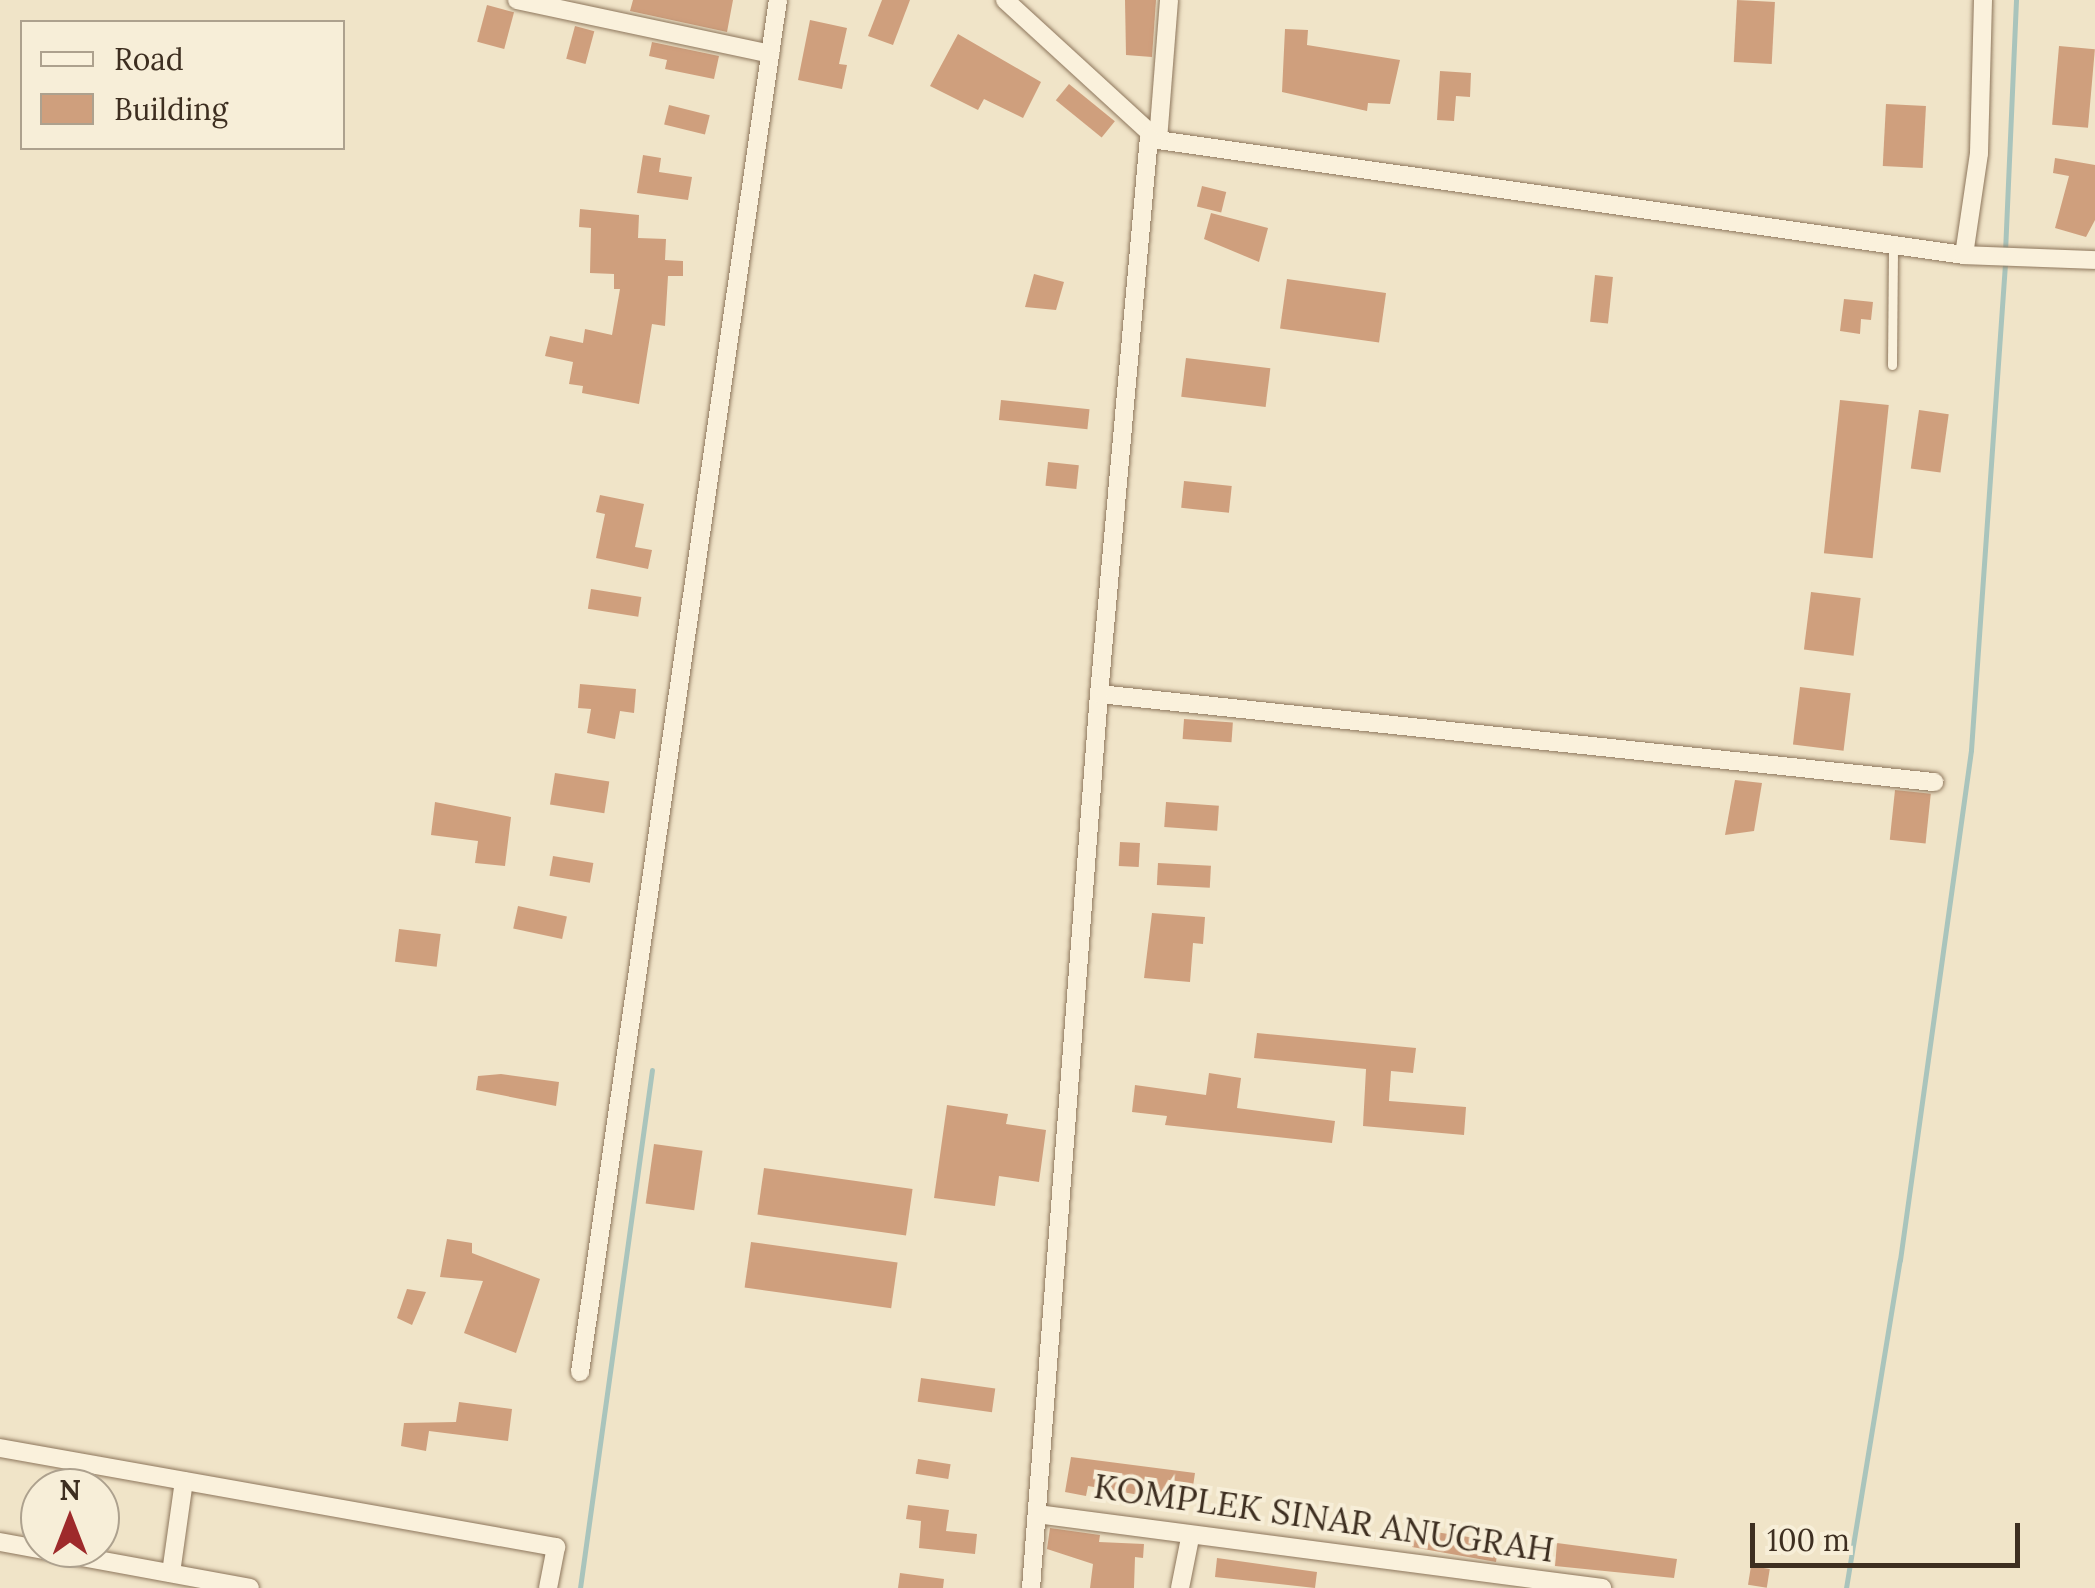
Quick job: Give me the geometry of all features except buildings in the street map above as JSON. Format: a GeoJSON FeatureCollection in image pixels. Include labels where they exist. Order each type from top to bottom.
{"type":"FeatureCollection","features":[{"type":"Feature","properties":{"kind":"street"},"geometry":{"type":"LineString","coordinates":[[516,0],[770,54]]}},
{"type":"Feature","properties":{"kind":"street"},"geometry":{"type":"LineString","coordinates":[[580,1372],[778,0]]}},
{"type":"Feature","properties":{"kind":"street"},"geometry":{"type":"LineString","coordinates":[[1005,0],[1153,139],[1985,258],[2095,260]]}},
{"type":"Feature","properties":{"kind":"street"},"geometry":{"type":"LineString","coordinates":[[1032,1588],[1098,694],[1169,0]]}},
{"type":"Feature","properties":{"kind":"street"},"geometry":{"type":"LineString","coordinates":[[1964,255],[1979,152],[1983,0]]}},
{"type":"Feature","properties":{"kind":"street"},"geometry":{"type":"LineString","coordinates":[[1098,694],[1934,782]]}},
{"type":"Feature","properties":{"kind":"street"},"geometry":{"type":"LineString","coordinates":[[0,1448],[556,1547],[548,1588]]}},
{"type":"Feature","properties":{"kind":"street"},"geometry":{"type":"LineString","coordinates":[[170,1573],[184,1481]]}},
{"type":"Feature","properties":{"kind":"street","name":"KOMPLEK SINAR ANUGRAH"},"geometry":{"type":"LineString","coordinates":[[1037,1514],[1169,1528],[1190,1538],[1602,1588]]}},
{"type":"Feature","properties":{"kind":"street"},"geometry":{"type":"LineString","coordinates":[[1180,1588],[1190,1538]]}},
{"type":"Feature","properties":{"kind":"street"},"geometry":{"type":"LineString","coordinates":[[0,1542],[250,1588]]}},
{"type":"Feature","properties":{"kind":"lane"},"geometry":{"type":"LineString","coordinates":[[1892,365],[1893,244]]}},
{"type":"Feature","properties":{"kind":"waterway"},"geometry":{"type":"LineString","coordinates":[[2005,252],[2016,0]]}},
{"type":"Feature","properties":{"kind":"waterway"},"geometry":{"type":"LineString","coordinates":[[1846,1588],[1900,1260],[1971,750],[2005,263]]}},
{"type":"Feature","properties":{"kind":"waterway"},"geometry":{"type":"LineString","coordinates":[[580,1588],[652,1070]]}}]}
